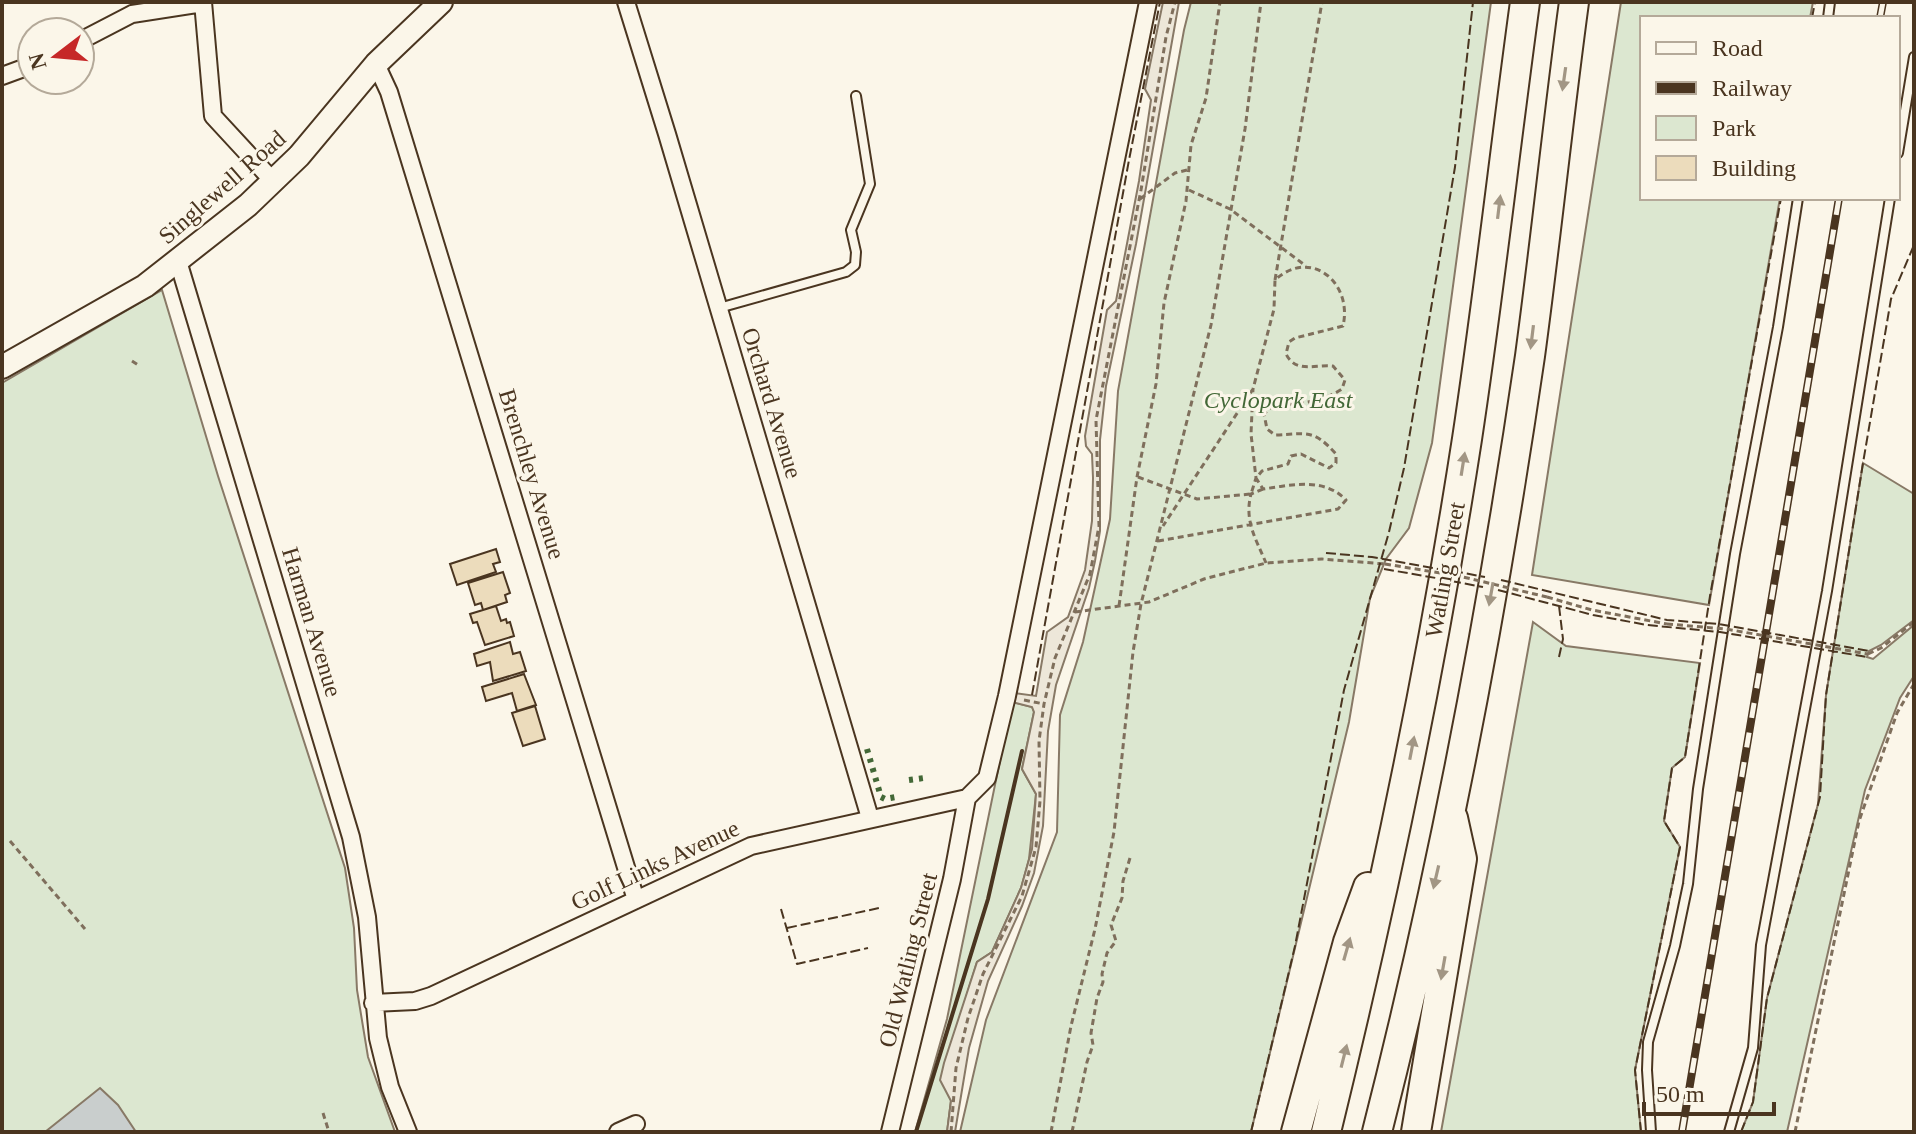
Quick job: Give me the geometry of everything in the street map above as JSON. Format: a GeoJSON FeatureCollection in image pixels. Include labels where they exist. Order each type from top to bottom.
{"type":"FeatureCollection","features":[{"type":"Feature","properties":{"kind":"highway","name":"Watling Street"},"geometry":{"type":"LineString","coordinates":[[1326,1132],[1360,993],[1428,669],[1493,265],[1525,2]]}},
{"type":"Feature","properties":{"kind":"highway","name":"Watling Street"},"geometry":{"type":"LineString","coordinates":[[1377,1132],[1451,809],[1495,570],[1530,355],[1574,2]]}},
{"type":"Feature","properties":{"kind":"highway"},"geometry":{"type":"LineString","coordinates":[[1296,1132],[1348,942],[1404,791]]}},
{"type":"Feature","properties":{"kind":"highway"},"geometry":{"type":"LineString","coordinates":[[1416,1132],[1462,859],[1451,809]]}},
{"type":"Feature","properties":{"kind":"street","name":"Singlewell Road"},"geometry":{"type":"LineString","coordinates":[[2,367],[145,286],[178,261],[299,156],[376,64],[441,2]]}},
{"type":"Feature","properties":{"kind":"street","name":"Orchard Avenue"},"geometry":{"type":"LineString","coordinates":[[626,2],[870,818]]}},
{"type":"Feature","properties":{"kind":"street"},"geometry":{"type":"LineString","coordinates":[[967,798],[987,778],[1007,696],[1148,2]]}},
{"type":"Feature","properties":{"kind":"street"},"geometry":{"type":"LineString","coordinates":[[96,33],[132,14],[203,3],[213,116],[273,181]]}},
{"type":"Feature","properties":{"kind":"street","name":"Brenchley Avenue"},"geometry":{"type":"LineString","coordinates":[[376,64],[389,92],[425,205],[636,900]]}},
{"type":"Feature","properties":{"kind":"street","name":"Harman Avenue"},"geometry":{"type":"LineString","coordinates":[[178,261],[351,837],[367,917],[373,1003],[384,1065],[408,1132]]}},
{"type":"Feature","properties":{"kind":"street","name":"Golf Links Avenue"},"geometry":{"type":"LineString","coordinates":[[373,1003],[415,1001],[431,996],[751,846],[967,798]]}},
{"type":"Feature","properties":{"kind":"street","name":"Old Watling Street"},"geometry":{"type":"LineString","coordinates":[[890,1132],[952,879],[967,798]]}},
{"type":"Feature","properties":{"kind":"lane"},"geometry":{"type":"LineString","coordinates":[[1900,141],[1914,57]]}},
{"type":"Feature","properties":{"kind":"lane"},"geometry":{"type":"LineString","coordinates":[[719,308],[846,272],[855,265],[856,252],[851,230],[870,184],[856,96]]}},
{"type":"Feature","properties":{"kind":"lane"},"geometry":{"type":"LineString","coordinates":[[1651,1132],[1648,1042],[1675,946],[1688,884],[1698,789],[1735,554],[1778,327],[1798,200]]}},
{"type":"Feature","properties":{"kind":"lane"},"geometry":{"type":"LineString","coordinates":[[1729,1132],[1753,1048],[1761,945],[1827,591],[1890,200]]}},
{"type":"Feature","properties":{"kind":"path"},"geometry":{"type":"LineString","coordinates":[[951,1132],[956,1068],[968,1018],[983,974],[1022,896],[1036,847],[1040,801],[1039,741],[1044,704],[1055,658],[1090,574],[1099,526],[1096,420],[1175,2]]}},
{"type":"Feature","properties":{"kind":"path"},"geometry":{"type":"LineString","coordinates":[[1119,606],[1137,477],[1156,384],[1164,303],[1187,189],[1191,145],[1206,98],[1220,2]]}},
{"type":"Feature","properties":{"kind":"path"},"geometry":{"type":"LineString","coordinates":[[1051,1132],[1114,832],[1141,604],[1211,325],[1245,129],[1261,2]]}},
{"type":"Feature","properties":{"kind":"path"},"geometry":{"type":"LineString","coordinates":[[1263,489],[1256,478],[1251,434],[1253,389],[1274,309],[1275,280],[1322,2]]}},
{"type":"Feature","properties":{"kind":"path"},"geometry":{"type":"LineString","coordinates":[[1139,199],[1175,173],[1187,170]]}},
{"type":"Feature","properties":{"kind":"path"},"geometry":{"type":"LineString","coordinates":[[1187,189],[1230,209],[1306,266],[1325,274],[1343,293],[1343,326],[1295,338],[1289,342],[1286,354],[1290,363],[1302,368],[1333,366],[1345,380],[1342,389],[1328,398],[1273,405],[1264,414],[1267,429],[1275,435],[1309,433],[1325,441],[1336,454],[1336,463],[1329,468],[1301,454],[1291,456],[1288,464],[1262,471],[1256,478],[1247,509],[1248,523],[1266,563]]}},
{"type":"Feature","properties":{"kind":"path"},"geometry":{"type":"LineString","coordinates":[[1275,280],[1287,270],[1306,266]]}},
{"type":"Feature","properties":{"kind":"path"},"geometry":{"type":"LineString","coordinates":[[132,361],[138,365]]}},
{"type":"Feature","properties":{"kind":"path"},"geometry":{"type":"LineString","coordinates":[[1161,531],[1253,389]]}},
{"type":"Feature","properties":{"kind":"path"},"geometry":{"type":"LineString","coordinates":[[1137,477],[1197,499],[1251,494],[1289,485],[1324,485],[1346,500],[1338,509],[1158,541]]}},
{"type":"Feature","properties":{"kind":"path"},"geometry":{"type":"LineString","coordinates":[[1075,612],[1141,604],[1204,579],[1266,563],[1322,559],[1385,564],[1459,576],[1592,610],[1868,654],[1881,648],[1914,622]]}},
{"type":"Feature","properties":{"kind":"path"},"geometry":{"type":"LineString","coordinates":[[1795,1132],[1859,821],[1897,713],[1914,684]]}},
{"type":"Feature","properties":{"kind":"path"},"geometry":{"type":"LineString","coordinates":[[1007,696],[1044,704]]}},
{"type":"Feature","properties":{"kind":"path"},"geometry":{"type":"LineString","coordinates":[[10,841],[85,929]]}},
{"type":"Feature","properties":{"kind":"path"},"geometry":{"type":"LineString","coordinates":[[1072,1132],[1093,1045],[1091,1033],[1103,982],[1102,974],[1107,953],[1116,942],[1111,925],[1122,898],[1130,858]]}},
{"type":"Feature","properties":{"kind":"path"},"geometry":{"type":"LineString","coordinates":[[323,1113],[329,1132]]}},
{"type":"Feature","properties":{"kind":"green space","name":"Cyclopark East"},"geometry":{"type":"Polygon","coordinates":[[[1191,2],[1491,2],[1432,443],[1409,528],[1386,559],[1370,598],[1349,722],[1251,1132],[960,1132],[986,1020],[1057,832],[1060,715],[1083,642],[1110,519],[1118,391],[1191,2]]]}},
{"type":"Feature","properties":{"kind":"green space"},"geometry":{"type":"Polygon","coordinates":[[[1621,2],[1813,2],[1810,16],[1640,16],[1640,200],[1780,200],[1709,605],[1532,575],[1621,2]]]}},
{"type":"Feature","properties":{"kind":"green space"},"geometry":{"type":"Polygon","coordinates":[[[162,290],[218,476],[345,868],[354,928],[357,990],[368,1057],[395,1132],[2,1132],[2,383],[162,290]]]}},
{"type":"Feature","properties":{"kind":"green space"},"geometry":{"type":"Polygon","coordinates":[[[1863,463],[1914,494],[1914,620],[1869,651],[1867,657],[1873,659],[1914,625],[1914,676],[1900,698],[1865,790],[1787,1132],[1741,1132],[1753,1102],[1767,998],[1818,804],[1826,695],[1863,463]]]}},
{"type":"Feature","properties":{"kind":"green space"},"geometry":{"type":"Polygon","coordinates":[[[1533,622],[1566,646],[1700,663],[1685,757],[1672,768],[1664,821],[1680,847],[1635,1070],[1641,1132],[1441,1132],[1533,622]]]}},
{"type":"Feature","properties":{"kind":"green space"},"geometry":{"type":"Polygon","coordinates":[[[1012,702],[1032,707],[1034,712],[1022,769],[1036,794],[1029,859],[1021,888],[992,952],[977,962],[941,1078],[951,1100],[947,1132],[915,1132],[947,1019],[1012,702]]]}},
{"type":"Feature","properties":{"kind":"shaded area"},"geometry":{"type":"Polygon","coordinates":[[[1163,2],[1179,2],[1136,244],[1106,386],[1100,440],[1100,531],[1095,561],[1056,685],[1048,731],[1043,826],[1034,873],[988,981],[969,1048],[955,1132],[947,1132],[951,1101],[940,1080],[944,1063],[977,962],[992,952],[1021,888],[1032,849],[1036,794],[1022,769],[1034,712],[1032,707],[1012,702],[1014,693],[1036,696],[1047,632],[1068,617],[1085,570],[1092,521],[1093,478],[1092,454],[1086,446],[1085,436],[1107,310],[1116,301],[1139,181],[1151,100],[1145,89],[1163,2]]]}},
{"type":"Feature","properties":{"kind":"shaded area"},"geometry":{"type":"Polygon","coordinates":[[[100,1088],[118,1105],[136,1132],[45,1132],[100,1088]]]}},
{"type":"Feature","properties":{"kind":"building"},"geometry":{"type":"Polygon","coordinates":[[[496,549],[500,562],[493,564],[496,572],[457,585],[450,564],[496,549]]]}},
{"type":"Feature","properties":{"kind":"building"},"geometry":{"type":"Polygon","coordinates":[[[503,572],[510,593],[505,595],[507,602],[483,610],[481,603],[475,605],[468,583],[503,572]]]}},
{"type":"Feature","properties":{"kind":"building"},"geometry":{"type":"Polygon","coordinates":[[[496,606],[501,621],[506,619],[507,623],[510,622],[514,636],[485,645],[477,622],[473,623],[470,614],[496,606]]]}},
{"type":"Feature","properties":{"kind":"building"},"geometry":{"type":"Polygon","coordinates":[[[510,642],[513,654],[520,652],[526,671],[493,681],[490,662],[477,666],[474,654],[510,642]]]}},
{"type":"Feature","properties":{"kind":"building"},"geometry":{"type":"Polygon","coordinates":[[[524,674],[536,705],[517,711],[512,693],[486,701],[482,687],[524,674]]]}},
{"type":"Feature","properties":{"kind":"building"},"geometry":{"type":"Polygon","coordinates":[[[535,706],[545,739],[523,746],[512,713],[535,706]]]}},
{"type":"Feature","properties":{"kind":"railway"},"geometry":{"type":"LineString","coordinates":[[1880,16],[1883,2]]}},
{"type":"Feature","properties":{"kind":"railway"},"geometry":{"type":"LineString","coordinates":[[1682,1132],[1839,200]]}},
{"type":"Feature","properties":{"kind":"hedge"},"geometry":{"type":"LineString","coordinates":[[867,749],[881,797],[896,797]]}},
{"type":"Feature","properties":{"kind":"hedge"},"geometry":{"type":"LineString","coordinates":[[909,780],[924,778]]}},
{"type":"Feature","properties":{"kind":"fence"},"geometry":{"type":"LineString","coordinates":[[1032,695],[1160,2]]}},
{"type":"Feature","properties":{"kind":"fence"},"geometry":{"type":"LineString","coordinates":[[1251,1132],[1295,946],[1344,690],[1404,468],[1455,167],[1473,2]]}},
{"type":"Feature","properties":{"kind":"fence"},"geometry":{"type":"LineString","coordinates":[[1812,16],[1815,2]]}},
{"type":"Feature","properties":{"kind":"fence"},"geometry":{"type":"LineString","coordinates":[[1641,1132],[1635,1070],[1680,847],[1664,821],[1672,768],[1685,757],[1710,596],[1781,200]]}},
{"type":"Feature","properties":{"kind":"fence"},"geometry":{"type":"LineString","coordinates":[[1741,1132],[1753,1102],[1767,998],[1820,797],[1826,695],[1863,463],[1891,299],[1914,245]]}},
{"type":"Feature","properties":{"kind":"fence"},"geometry":{"type":"LineString","coordinates":[[1326,553],[1372,557],[1438,569]]}},
{"type":"Feature","properties":{"kind":"fence"},"geometry":{"type":"LineString","coordinates":[[1384,569],[1436,578]]}},
{"type":"Feature","properties":{"kind":"fence"},"geometry":{"type":"LineString","coordinates":[[1453,571],[1485,577]]}},
{"type":"Feature","properties":{"kind":"fence"},"geometry":{"type":"LineString","coordinates":[[1501,580],[1667,620],[1719,624],[1869,651]]}},
{"type":"Feature","properties":{"kind":"fence"},"geometry":{"type":"LineString","coordinates":[[1451,581],[1483,587]]}},
{"type":"Feature","properties":{"kind":"fence"},"geometry":{"type":"LineString","coordinates":[[1498,590],[1593,615],[1647,625],[1720,632],[1867,657]]}},
{"type":"Feature","properties":{"kind":"fence"},"geometry":{"type":"LineString","coordinates":[[1559,606],[1563,639],[1559,657]]}},
{"type":"Feature","properties":{"kind":"fence"},"geometry":{"type":"LineString","coordinates":[[787,928],[879,908]]}},
{"type":"Feature","properties":{"kind":"fence"},"geometry":{"type":"LineString","coordinates":[[781,909],[797,964],[868,948]]}},
{"type":"Feature","properties":{"kind":"wall"},"geometry":{"type":"LineString","coordinates":[[916,1132],[988,899],[1022,751]]}}]}
